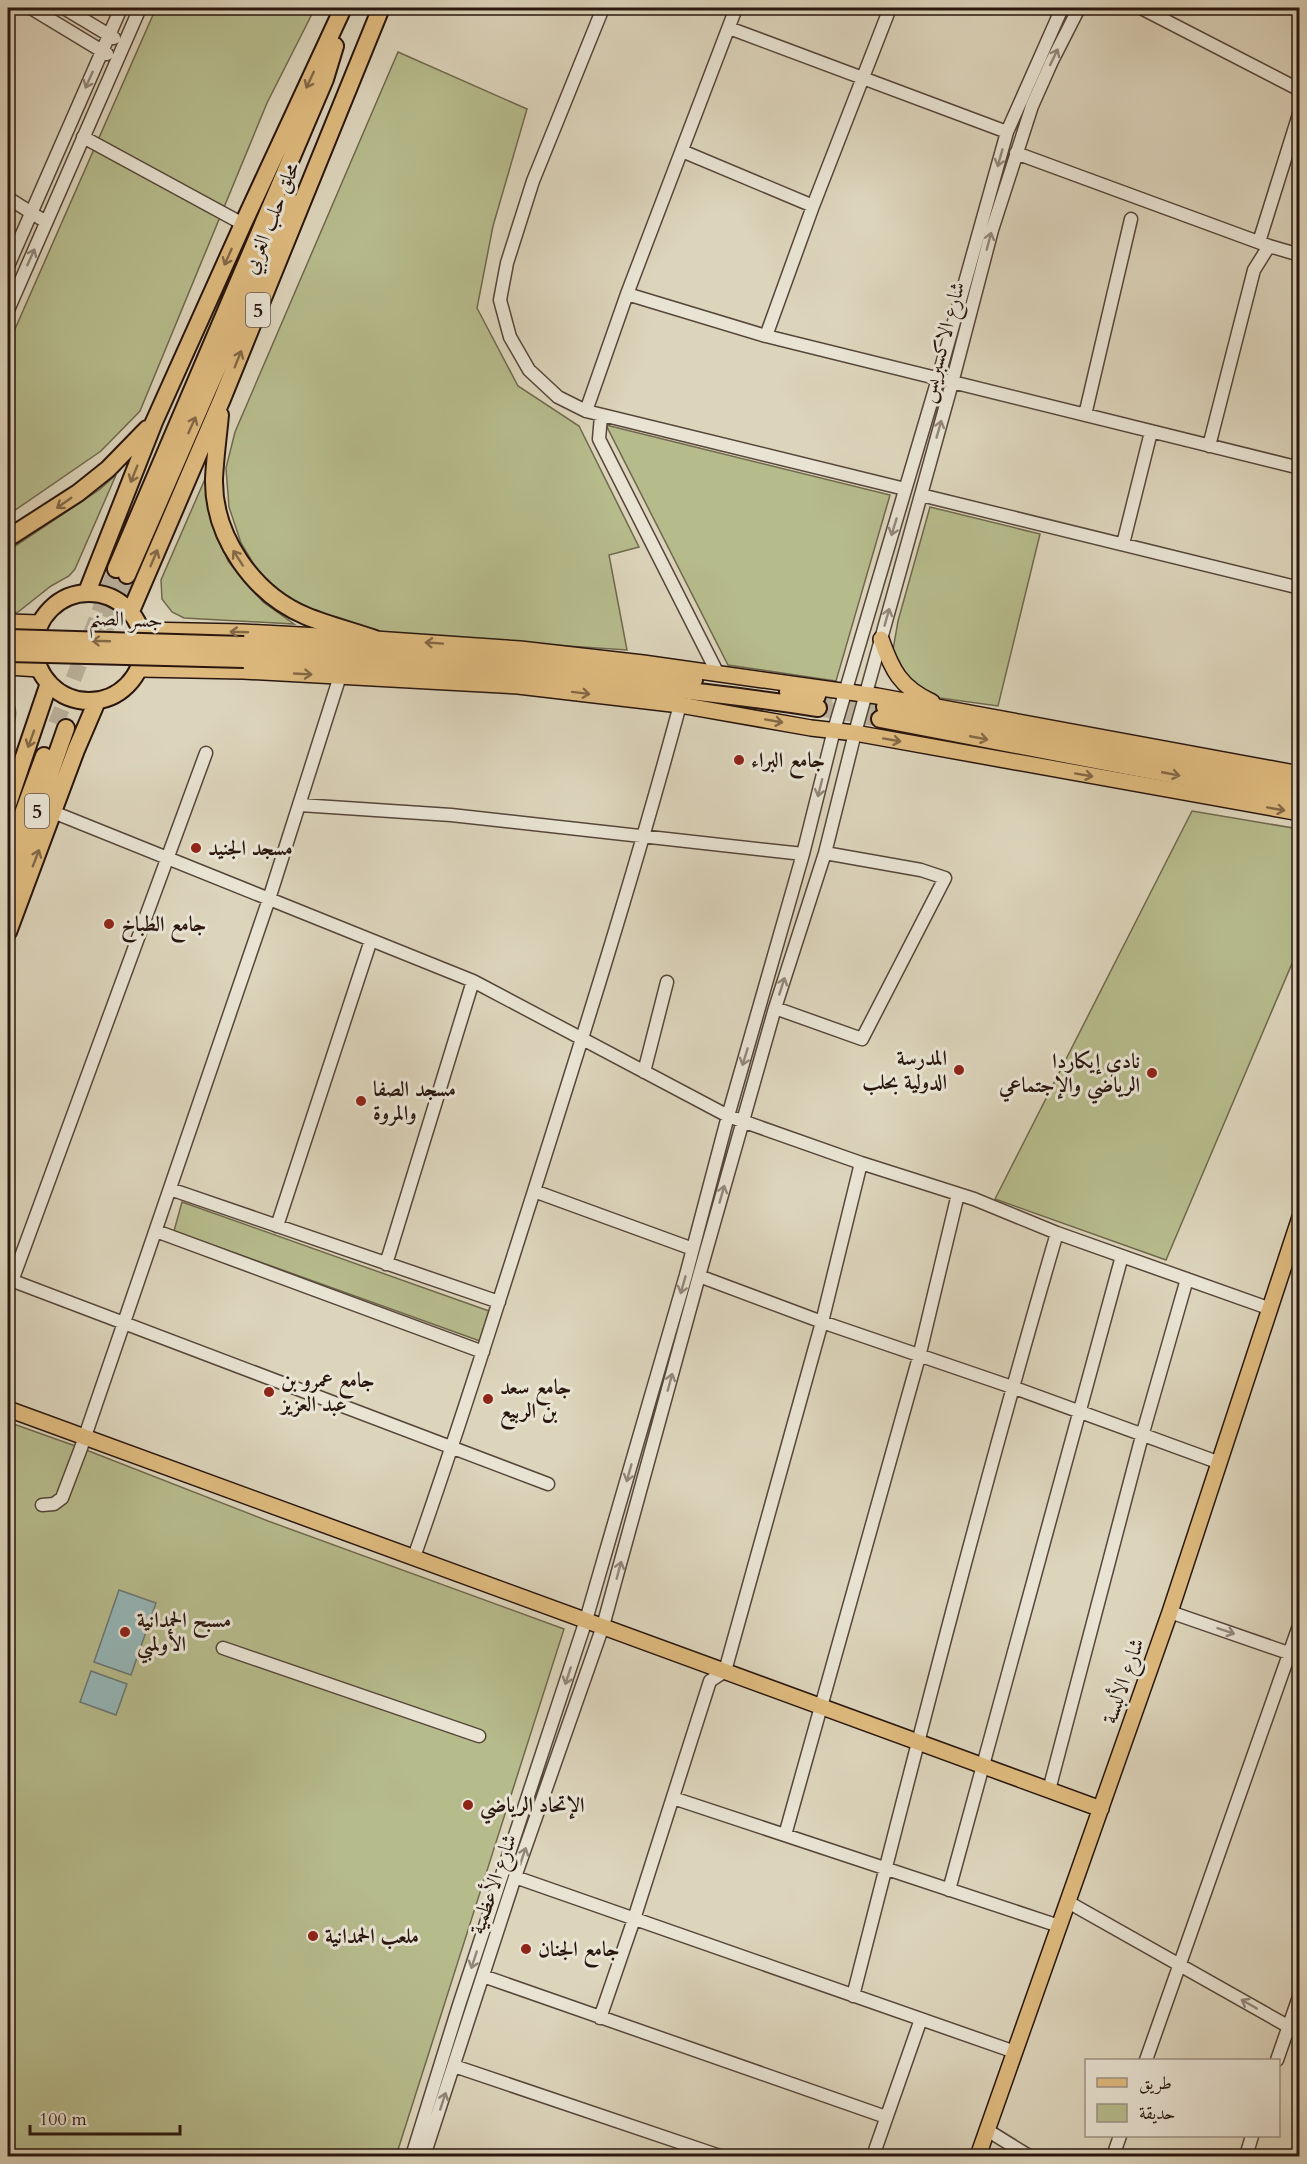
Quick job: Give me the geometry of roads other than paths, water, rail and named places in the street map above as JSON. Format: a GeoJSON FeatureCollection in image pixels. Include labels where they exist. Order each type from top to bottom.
{"type":"FeatureCollection","features":[{"type":"Feature","properties":{"kind":"highway","name":"محلق حلب الغربي"},"geometry":{"type":"LineString","coordinates":[[87,592],[154,422],[243,224],[345,8]]}},
{"type":"Feature","properties":{"kind":"highway"},"geometry":{"type":"LineString","coordinates":[[345,8],[325,79],[121,572],[340,88],[381,8]]}},
{"type":"Feature","properties":{"kind":"highway","name":"محلق حلب الغربي"},"geometry":{"type":"LineString","coordinates":[[131,611],[222,399],[381,8]]}},
{"type":"Feature","properties":{"kind":"highway"},"geometry":{"type":"LineString","coordinates":[[222,399],[214,480],[224,531],[240,561],[262,588],[290,608],[306,616],[375,639]]}},
{"type":"Feature","properties":{"kind":"highway"},"geometry":{"type":"LineString","coordinates":[[8,538],[78,493],[108,469],[154,422]]}},
{"type":"Feature","properties":{"kind":"highway"},"geometry":{"type":"LineString","coordinates":[[87,592],[111,597],[131,611],[141,630],[144,645],[140,669],[131,682],[119,692],[97,701],[76,699],[57,690],[49,683],[39,669],[35,653],[35,638],[48,610],[59,601],[72,595],[87,592]]}},
{"type":"Feature","properties":{"kind":"highway","name":"جسر الصنم"},"geometry":{"type":"LineString","coordinates":[[8,638],[244,652]]}},
{"type":"Feature","properties":{"kind":"highway"},"geometry":{"type":"LineString","coordinates":[[244,652],[519,667],[737,696],[818,702]]}},
{"type":"Feature","properties":{"kind":"highway","name":"جسر الصنم"},"geometry":{"type":"LineString","coordinates":[[8,653],[244,652]]}},
{"type":"Feature","properties":{"kind":"highway","name":"5"},"geometry":{"type":"LineString","coordinates":[[8,804],[49,683]]}},
{"type":"Feature","properties":{"kind":"highway","name":"5"},"geometry":{"type":"LineString","coordinates":[[8,932],[97,701]]}},
{"type":"Feature","properties":{"kind":"highway"},"geometry":{"type":"LineString","coordinates":[[1299,784],[883,713],[1299,799]]}},
{"type":"Feature","properties":{"kind":"highway","name":"5"},"geometry":{"type":"LineString","coordinates":[[8,854],[61,726],[8,894]]}},
{"type":"Feature","properties":{"kind":"main road"},"geometry":{"type":"LineString","coordinates":[[8,622],[40,623]]}},
{"type":"Feature","properties":{"kind":"main road"},"geometry":{"type":"LineString","coordinates":[[141,630],[242,632],[375,639],[519,667],[680,705],[811,728],[855,733],[1299,813]]}},
{"type":"Feature","properties":{"kind":"main road"},"geometry":{"type":"LineString","coordinates":[[881,639],[889,663],[904,684],[918,695],[951,710]]}},
{"type":"Feature","properties":{"kind":"main road"},"geometry":{"type":"LineString","coordinates":[[8,667],[39,669]]}},
{"type":"Feature","properties":{"kind":"main road"},"geometry":{"type":"LineString","coordinates":[[140,669],[340,676],[519,667],[718,674],[866,694],[1299,774]]}},
{"type":"Feature","properties":{"kind":"main road","name":"شارع الألبسة"},"geometry":{"type":"LineString","coordinates":[[978,2157],[1170,1612],[1271,1309],[1299,1217]]}},
{"type":"Feature","properties":{"kind":"main road"},"geometry":{"type":"LineString","coordinates":[[8,1409],[1101,1809]]}},
{"type":"Feature","properties":{"kind":"street"},"geometry":{"type":"LineString","coordinates":[[31,8],[117,59]]}},
{"type":"Feature","properties":{"kind":"street"},"geometry":{"type":"LineString","coordinates":[[63,8],[124,44]]}},
{"type":"Feature","properties":{"kind":"street"},"geometry":{"type":"LineString","coordinates":[[8,266],[121,8]]}},
{"type":"Feature","properties":{"kind":"street"},"geometry":{"type":"LineString","coordinates":[[8,310],[140,8]]}},
{"type":"Feature","properties":{"kind":"street"},"geometry":{"type":"LineString","coordinates":[[603,8],[533,181],[507,263],[500,300],[510,337],[529,370],[558,397],[586,411],[905,489]]}},
{"type":"Feature","properties":{"kind":"street"},"geometry":{"type":"LineString","coordinates":[[586,411],[627,294],[736,8]]}},
{"type":"Feature","properties":{"kind":"street"},"geometry":{"type":"LineString","coordinates":[[766,336],[813,206],[890,8]]}},
{"type":"Feature","properties":{"kind":"street"},"geometry":{"type":"LineString","coordinates":[[412,2157],[459,2005],[586,1620],[693,1250],[728,1116],[803,854],[834,730],[938,379],[1007,132],[1062,8]]}},
{"type":"Feature","properties":{"kind":"street","name":"شارع الاكسبريس"},"geometry":{"type":"LineString","coordinates":[[743,1121],[775,1008],[825,853],[855,733],[992,231],[1032,106],[1079,8]]}},
{"type":"Feature","properties":{"kind":"street"},"geometry":{"type":"LineString","coordinates":[[1142,8],[1299,90]]}},
{"type":"Feature","properties":{"kind":"street"},"geometry":{"type":"LineString","coordinates":[[729,28],[1007,132]]}},
{"type":"Feature","properties":{"kind":"street"},"geometry":{"type":"LineString","coordinates":[[1209,446],[1254,270],[1264,244],[1299,111]]}},
{"type":"Feature","properties":{"kind":"street"},"geometry":{"type":"LineString","coordinates":[[83,137],[243,224]]}},
{"type":"Feature","properties":{"kind":"street"},"geometry":{"type":"LineString","coordinates":[[682,151],[813,206]]}},
{"type":"Feature","properties":{"kind":"street"},"geometry":{"type":"LineString","coordinates":[[1016,153],[1299,255]]}},
{"type":"Feature","properties":{"kind":"street"},"geometry":{"type":"LineString","coordinates":[[8,198],[46,222]]}},
{"type":"Feature","properties":{"kind":"street"},"geometry":{"type":"LineString","coordinates":[[1085,416],[1131,219]]}},
{"type":"Feature","properties":{"kind":"street"},"geometry":{"type":"LineString","coordinates":[[627,294],[766,336],[1299,468]]}},
{"type":"Feature","properties":{"kind":"street"},"geometry":{"type":"LineString","coordinates":[[602,416],[599,439],[718,674]]}},
{"type":"Feature","properties":{"kind":"street"},"geometry":{"type":"LineString","coordinates":[[1123,544],[1151,432]]}},
{"type":"Feature","properties":{"kind":"street"},"geometry":{"type":"LineString","coordinates":[[921,495],[1299,588]]}},
{"type":"Feature","properties":{"kind":"street"},"geometry":{"type":"LineString","coordinates":[[42,1505],[54,1504],[62,1498],[85,1437],[269,899],[340,676]]}},
{"type":"Feature","properties":{"kind":"street"},"geometry":{"type":"LineString","coordinates":[[414,1557],[453,1448],[582,1039],[644,837],[680,705]]}},
{"type":"Feature","properties":{"kind":"street"},"geometry":{"type":"LineString","coordinates":[[206,753],[10,1280],[548,1484]]}},
{"type":"Feature","properties":{"kind":"street"},"geometry":{"type":"LineString","coordinates":[[300,805],[451,815],[803,854]]}},
{"type":"Feature","properties":{"kind":"street"},"geometry":{"type":"LineString","coordinates":[[53,812],[473,981],[728,1116],[958,1194],[1057,1233],[1271,1309]]}},
{"type":"Feature","properties":{"kind":"street"},"geometry":{"type":"LineString","coordinates":[[775,1008],[862,1039],[945,878],[921,870],[825,853]]}},
{"type":"Feature","properties":{"kind":"street"},"geometry":{"type":"LineString","coordinates":[[277,1226],[371,940]]}},
{"type":"Feature","properties":{"kind":"street"},"geometry":{"type":"LineString","coordinates":[[386,1264],[473,981]]}},
{"type":"Feature","properties":{"kind":"street"},"geometry":{"type":"LineString","coordinates":[[644,1072],[667,982]]}},
{"type":"Feature","properties":{"kind":"street","name":"شارع الأعظمية"},"geometry":{"type":"LineString","coordinates":[[426,2156],[515,1877],[603,1626],[743,1121]]}},
{"type":"Feature","properties":{"kind":"street"},"geometry":{"type":"LineString","coordinates":[[600,2018],[710,1682],[725,1671],[822,1322],[861,1163]]}},
{"type":"Feature","properties":{"kind":"street"},"geometry":{"type":"LineString","coordinates":[[170,1189],[499,1302]]}},
{"type":"Feature","properties":{"kind":"street"},"geometry":{"type":"LineString","coordinates":[[534,1191],[693,1250]]}},
{"type":"Feature","properties":{"kind":"street"},"geometry":{"type":"LineString","coordinates":[[785,1835],[919,1357],[958,1194]]}},
{"type":"Feature","properties":{"kind":"street"},"geometry":{"type":"LineString","coordinates":[[156,1231],[483,1352]]}},
{"type":"Feature","properties":{"kind":"street"},"geometry":{"type":"LineString","coordinates":[[853,1996],[917,1742],[1012,1388],[1057,1233]]}},
{"type":"Feature","properties":{"kind":"street"},"geometry":{"type":"LineString","coordinates":[[949,1890],[1122,1256]]}},
{"type":"Feature","properties":{"kind":"street"},"geometry":{"type":"LineString","coordinates":[[699,1276],[919,1357],[1220,1463]]}},
{"type":"Feature","properties":{"kind":"street"},"geometry":{"type":"LineString","coordinates":[[1048,1790],[1142,1436],[1187,1279]]}},
{"type":"Feature","properties":{"kind":"street"},"geometry":{"type":"LineString","coordinates":[[1170,1612],[1294,1655]]}},
{"type":"Feature","properties":{"kind":"street"},"geometry":{"type":"LineString","coordinates":[[1147,2059],[1179,1965],[1294,1655],[1299,1623]]}},
{"type":"Feature","properties":{"kind":"street"},"geometry":{"type":"LineString","coordinates":[[223,1648],[479,1736]]}},
{"type":"Feature","properties":{"kind":"street"},"geometry":{"type":"LineString","coordinates":[[673,1798],[1059,1926]]}},
{"type":"Feature","properties":{"kind":"street"},"geometry":{"type":"LineString","coordinates":[[515,1877],[1015,2052]]}},
{"type":"Feature","properties":{"kind":"street"},"geometry":{"type":"LineString","coordinates":[[1068,1902],[1299,2033]]}},
{"type":"Feature","properties":{"kind":"street"},"geometry":{"type":"LineString","coordinates":[[483,1976],[886,2117]]}},
{"type":"Feature","properties":{"kind":"street"},"geometry":{"type":"LineString","coordinates":[[1278,2059],[1299,1994]]}},
{"type":"Feature","properties":{"kind":"street"},"geometry":{"type":"LineString","coordinates":[[873,2157],[921,2019]]}},
{"type":"Feature","properties":{"kind":"street"},"geometry":{"type":"LineString","coordinates":[[454,2066],[720,2157]]}},
{"type":"Feature","properties":{"kind":"street"},"geometry":{"type":"LineString","coordinates":[[987,2130],[1029,2157]]}},
{"type":"Feature","properties":{"kind":"street"},"geometry":{"type":"LineString","coordinates":[[1113,2157],[1120,2137]]}},
{"type":"Feature","properties":{"kind":"street"},"geometry":{"type":"LineString","coordinates":[[1246,2157],[1252,2137]]}},
{"type":"Feature","properties":{"kind":"water","name":"مسبح الحمدانية الأولمبي"},"geometry":{"type":"Polygon","coordinates":[[[119,1590],[156,1603],[131,1675],[94,1662],[119,1590]]]}},
{"type":"Feature","properties":{"kind":"water"},"geometry":{"type":"Polygon","coordinates":[[[91,1671],[127,1684],[116,1715],[80,1702],[91,1671]]]}},
{"type":"Feature","properties":{"kind":"tunnel"},"geometry":{"type":"LineString","coordinates":[[56,724],[116,569]]}},
{"type":"Feature","properties":{"kind":"tunnel"},"geometry":{"type":"LineString","coordinates":[[101,641],[127,575]]}},
{"type":"Feature","properties":{"kind":"tunnel"},"geometry":{"type":"LineString","coordinates":[[817,696],[885,707]]}},
{"type":"Feature","properties":{"kind":"tunnel"},"geometry":{"type":"LineString","coordinates":[[818,708],[880,719]]}},
{"type":"Feature","properties":{"kind":"place","name":"جامع البراء"},"geometry":{"type":"Point","coordinates":[739,760]}},
{"type":"Feature","properties":{"kind":"place","name":"مسجد الجنيد"},"geometry":{"type":"Point","coordinates":[196,848]}},
{"type":"Feature","properties":{"kind":"place","name":"جامع الطباخ"},"geometry":{"type":"Point","coordinates":[109,924]}},
{"type":"Feature","properties":{"kind":"place","name":"المدرسة الدولية بحلب"},"geometry":{"type":"Point","coordinates":[959,1070]}},
{"type":"Feature","properties":{"kind":"place","name":"نادي إيكاردا الرياضي والإجتماعي"},"geometry":{"type":"Point","coordinates":[1152,1073]}},
{"type":"Feature","properties":{"kind":"place","name":"مسجد الصفا والمروة"},"geometry":{"type":"Point","coordinates":[361,1101]}},
{"type":"Feature","properties":{"kind":"place","name":"جامع عمرو بن عبد العزيز"},"geometry":{"type":"Point","coordinates":[269,1392]}},
{"type":"Feature","properties":{"kind":"place","name":"جامع سعد بن الربيع"},"geometry":{"type":"Point","coordinates":[488,1399]}},
{"type":"Feature","properties":{"kind":"place","name":"مسبح الحمدانية الأولمبي"},"geometry":{"type":"Point","coordinates":[125,1632]}},
{"type":"Feature","properties":{"kind":"place","name":"الإتحاد الرياضي"},"geometry":{"type":"Point","coordinates":[468,1805]}},
{"type":"Feature","properties":{"kind":"place","name":"ملعب الحمدانية"},"geometry":{"type":"Point","coordinates":[313,1936]}},
{"type":"Feature","properties":{"kind":"place","name":"جامع الجنان"},"geometry":{"type":"Point","coordinates":[526,1949]}}]}
